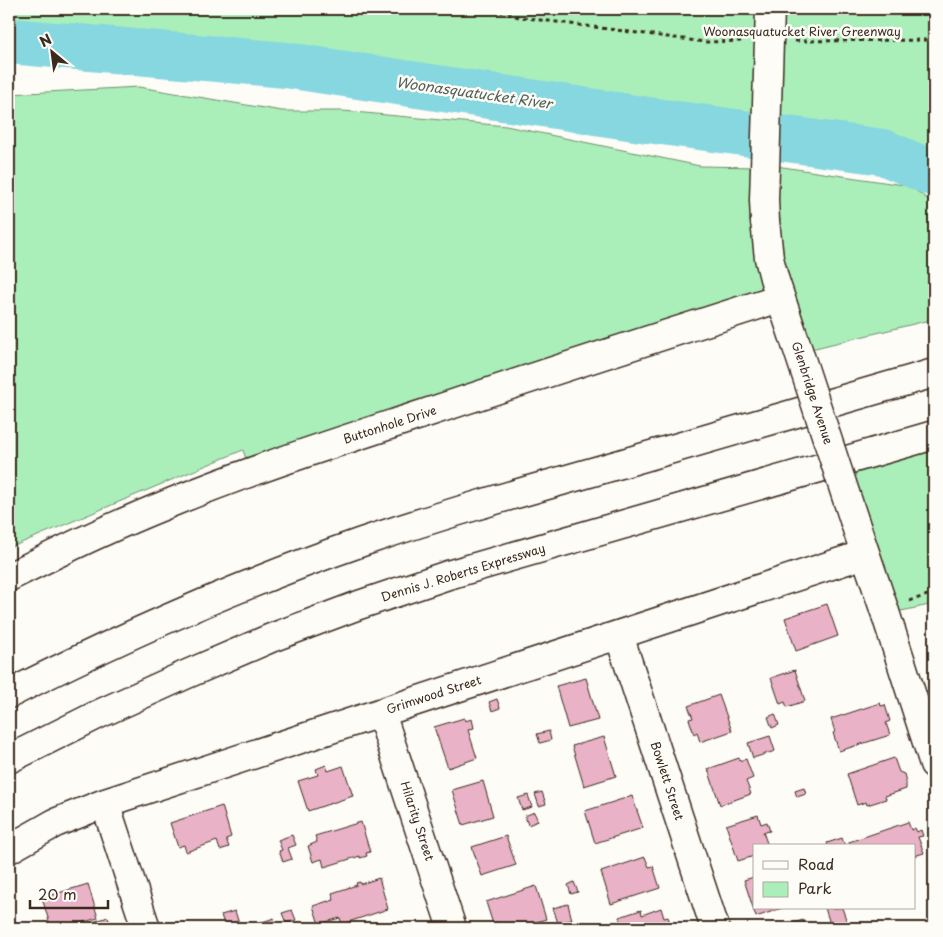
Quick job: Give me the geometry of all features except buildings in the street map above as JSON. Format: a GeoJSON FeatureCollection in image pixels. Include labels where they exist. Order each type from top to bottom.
{"type":"FeatureCollection","features":[{"type":"Feature","properties":{"kind":"main road","name":"Glenbridge Avenue"},"geometry":{"type":"LineString","coordinates":[[770,9],[764,200],[769,258],[780,298],[934,764]]}},
{"type":"Feature","properties":{"kind":"main road","name":"Buttonhole Drive"},"geometry":{"type":"LineString","coordinates":[[9,577],[97,534],[241,476],[493,390],[780,298]]}},
{"type":"Feature","properties":{"kind":"main road"},"geometry":{"type":"LineString","coordinates":[[9,694],[96,651],[185,611],[274,574],[363,542],[548,485],[934,373]]}},
{"type":"Feature","properties":{"kind":"main road","name":"Dennis J. Roberts Expressway"},"geometry":{"type":"LineString","coordinates":[[9,760],[99,714],[185,675],[271,638],[359,605],[475,567],[934,434]]}},
{"type":"Feature","properties":{"kind":"main road","name":"Grimwood Street"},"geometry":{"type":"LineString","coordinates":[[9,849],[55,823],[105,803],[865,554]]}},
{"type":"Feature","properties":{"kind":"main road","name":"Bowlett Street"},"geometry":{"type":"LineString","coordinates":[[619,635],[715,928]]}},
{"type":"Feature","properties":{"kind":"main road","name":"Hilarity Street"},"geometry":{"type":"LineString","coordinates":[[382,713],[452,928]]}},
{"type":"Feature","properties":{"kind":"main road"},"geometry":{"type":"LineString","coordinates":[[105,803],[146,928]]}},
{"type":"Feature","properties":{"kind":"path","name":"Woonasquatucket River Greenway"},"geometry":{"type":"LineString","coordinates":[[492,9],[519,17],[704,42],[744,41]]}},
{"type":"Feature","properties":{"kind":"path","name":"Woonasquatucket River Greenway"},"geometry":{"type":"LineString","coordinates":[[794,41],[934,40]]}},
{"type":"Feature","properties":{"kind":"green space"},"geometry":{"type":"Polygon","coordinates":[[[9,9],[934,9],[934,162],[892,139],[773,115],[680,120],[614,103],[405,76],[306,58],[188,52],[135,38],[51,55],[9,45],[9,9]]]}},
{"type":"Feature","properties":{"kind":"green space"},"geometry":{"type":"Polygon","coordinates":[[[139,87],[282,111],[343,111],[506,126],[700,166],[776,166],[910,186],[934,204],[934,319],[803,351],[782,312],[247,462],[243,450],[9,548],[9,94],[139,87]]]}},
{"type":"Feature","properties":{"kind":"green space"},"geometry":{"type":"Polygon","coordinates":[[[934,442],[934,604],[892,613],[838,473],[934,442]]]}},
{"type":"Feature","properties":{"kind":"waterway","name":"Woonasquatucket River"},"geometry":{"type":"LineString","coordinates":[[9,41],[286,65],[648,120],[883,152],[934,174]]}}]}
